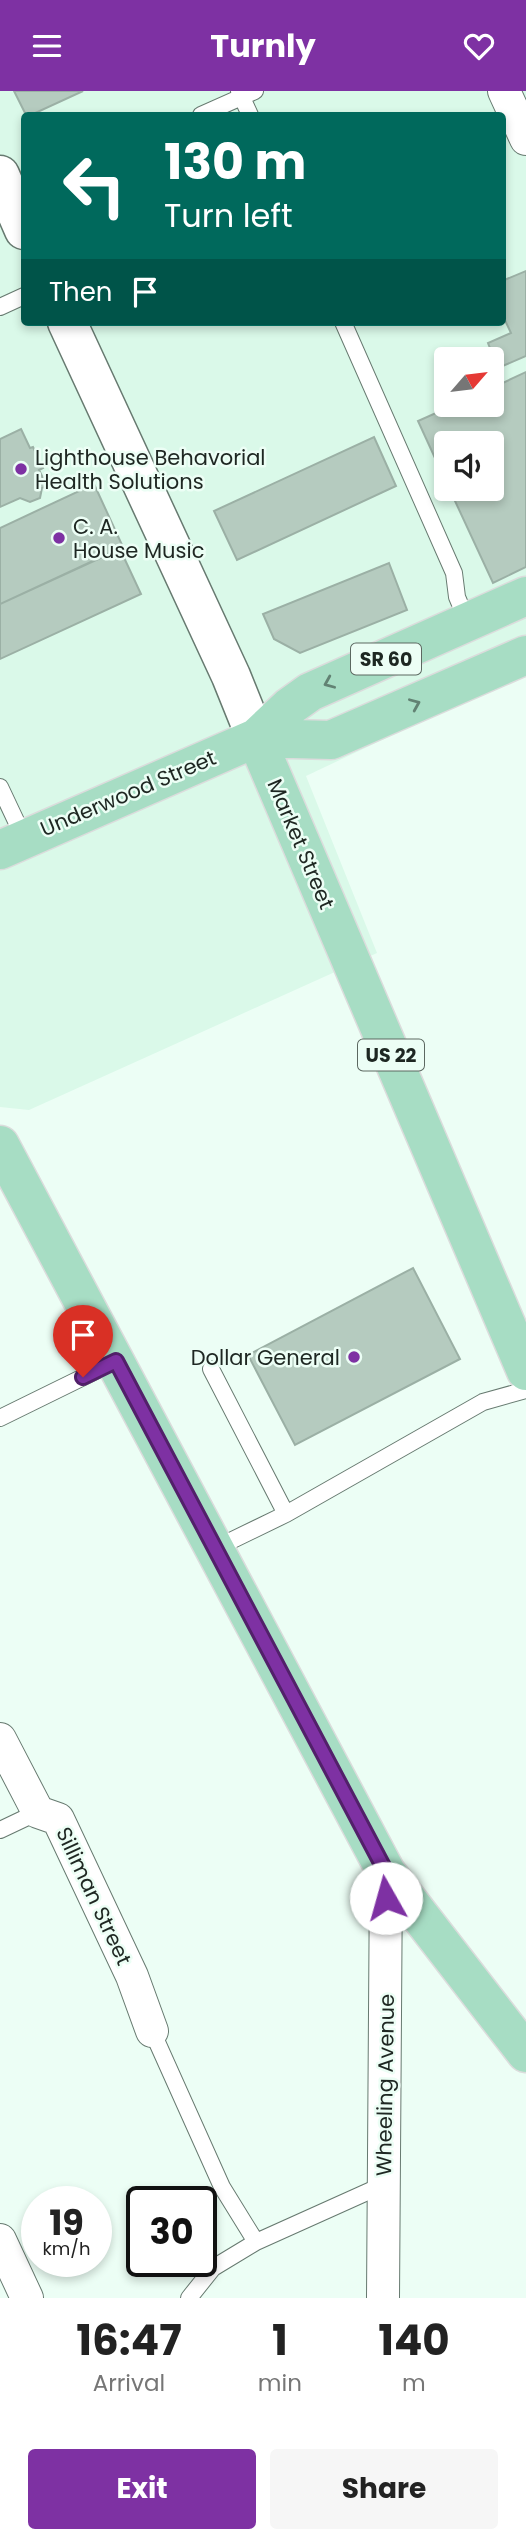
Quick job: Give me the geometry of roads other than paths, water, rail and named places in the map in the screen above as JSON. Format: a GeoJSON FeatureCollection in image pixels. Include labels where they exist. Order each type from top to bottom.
{"type":"FeatureCollection","features":[{"type":"Feature","properties":{"kind":"main road","name":"Underwood Street"},"geometry":{"type":"LineString","coordinates":[[12,844],[256,738],[289,707],[310,692],[526,596]]}},
{"type":"Feature","properties":{"kind":"main road","name":"Underwood Street"},"geometry":{"type":"LineString","coordinates":[[256,738],[331,740],[526,655]]}},
{"type":"Feature","properties":{"kind":"main road","name":"Market Street"},"geometry":{"type":"LineString","coordinates":[[256,738],[526,1371]]}},
{"type":"Feature","properties":{"kind":"main road"},"geometry":{"type":"LineString","coordinates":[[0,1145],[386,1872],[526,2053]]}},
{"type":"Feature","properties":{"kind":"street"},"geometry":{"type":"LineString","coordinates":[[504,91],[526,139]]}},
{"type":"Feature","properties":{"kind":"street","name":"Market Street"},"geometry":{"type":"LineString","coordinates":[[69,326],[231,676],[256,738]]}},
{"type":"Feature","properties":{"kind":"street","name":"Silliman Street"},"geometry":{"type":"LineString","coordinates":[[0,1739],[38,1812],[58,1819],[132,1976],[152,2031]]}},
{"type":"Feature","properties":{"kind":"street","name":"Wheeling Avenue"},"geometry":{"type":"LineString","coordinates":[[383,2298],[386,1872]]}},
{"type":"Feature","properties":{"kind":"street"},"geometry":{"type":"LineString","coordinates":[[0,2240],[27,2298]]}},
{"type":"Feature","properties":{"kind":"lane"},"geometry":{"type":"LineString","coordinates":[[207,112],[245,93],[249,112]]}},
{"type":"Feature","properties":{"kind":"lane"},"geometry":{"type":"LineString","coordinates":[[0,307],[21,297]]}},
{"type":"Feature","properties":{"kind":"lane"},"geometry":{"type":"LineString","coordinates":[[345,326],[454,573],[457,597],[468,623]]}},
{"type":"Feature","properties":{"kind":"lane"},"geometry":{"type":"LineString","coordinates":[[0,787],[12,844]]}},
{"type":"Feature","properties":{"kind":"lane"},"geometry":{"type":"LineString","coordinates":[[0,1418],[116,1361]]}},
{"type":"Feature","properties":{"kind":"lane"},"geometry":{"type":"LineString","coordinates":[[211,1369],[286,1514]]}},
{"type":"Feature","properties":{"kind":"lane"},"geometry":{"type":"LineString","coordinates":[[216,1548],[286,1514],[483,1402],[526,1390]]}},
{"type":"Feature","properties":{"kind":"lane"},"geometry":{"type":"LineString","coordinates":[[0,1830],[38,1812]]}},
{"type":"Feature","properties":{"kind":"lane"},"geometry":{"type":"LineString","coordinates":[[152,2031],[222,2187],[256,2242]]}},
{"type":"Feature","properties":{"kind":"lane"},"geometry":{"type":"LineString","coordinates":[[189,2298],[213,2268],[256,2242],[384,2184]]}},
{"type":"Feature","properties":{"kind":"place","name":"Lighthouse Behavorial Health Solutions"},"geometry":{"type":"Point","coordinates":[21,469]}},
{"type":"Feature","properties":{"kind":"place","name":"C. A. House Music"},"geometry":{"type":"Point","coordinates":[59,538]}},
{"type":"Feature","properties":{"kind":"place","name":"Dollar General"},"geometry":{"type":"Point","coordinates":[354,1357]}}]}
